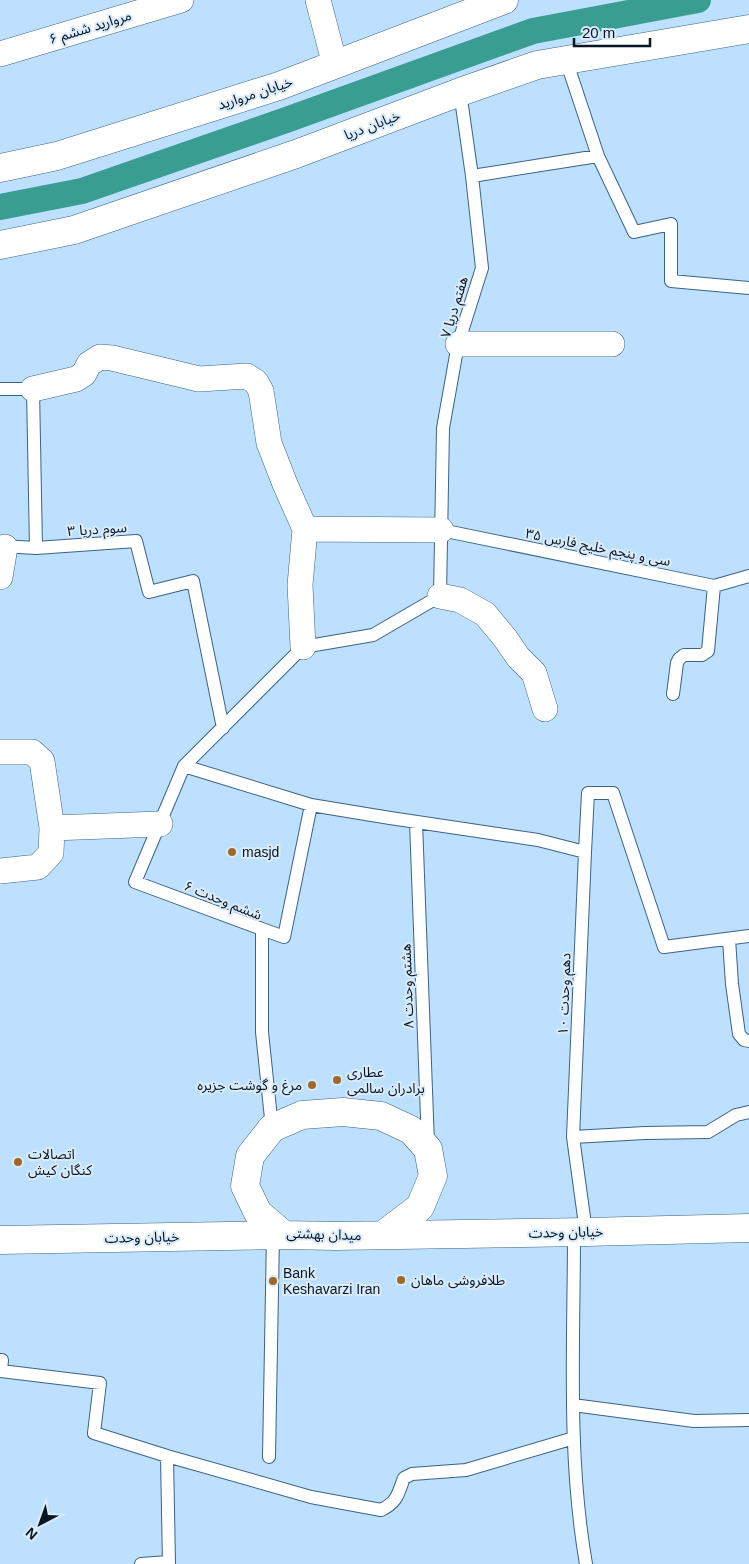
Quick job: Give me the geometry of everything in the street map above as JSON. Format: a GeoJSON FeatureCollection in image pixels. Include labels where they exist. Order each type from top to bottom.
{"type":"FeatureCollection","features":[{"type":"Feature","properties":{"kind":"street","name":"مروارید ششم ۶"},"geometry":{"type":"LineString","coordinates":[[0,54],[181,0]]}},
{"type":"Feature","properties":{"kind":"street"},"geometry":{"type":"LineString","coordinates":[[318,0],[335,65]]}},
{"type":"Feature","properties":{"kind":"street","name":"خیابان مروارید"},"geometry":{"type":"LineString","coordinates":[[0,168],[57,156],[279,86],[504,0]]}},
{"type":"Feature","properties":{"kind":"street","name":"خیابان دریا"},"geometry":{"type":"LineString","coordinates":[[0,245],[74,230],[296,154],[537,65],[749,29]]}},
{"type":"Feature","properties":{"kind":"street"},"geometry":{"type":"LineString","coordinates":[[458,344],[612,344]]}},
{"type":"Feature","properties":{"kind":"street"},"geometry":{"type":"LineString","coordinates":[[33,389],[76,379],[84,374],[89,364],[100,357],[112,358],[199,379],[247,376],[256,382],[261,391],[269,443],[305,529],[300,585],[303,647]]}},
{"type":"Feature","properties":{"kind":"street"},"geometry":{"type":"LineString","coordinates":[[305,529],[441,530]]}},
{"type":"Feature","properties":{"kind":"street"},"geometry":{"type":"LineString","coordinates":[[0,577],[2,546]]}},
{"type":"Feature","properties":{"kind":"street"},"geometry":{"type":"LineString","coordinates":[[440,596],[460,600],[484,614],[505,638],[518,657],[534,673],[545,709]]}},
{"type":"Feature","properties":{"kind":"street"},"geometry":{"type":"LineString","coordinates":[[0,752],[32,752],[42,762],[52,828],[52,854],[38,867],[0,871]]}},
{"type":"Feature","properties":{"kind":"street"},"geometry":{"type":"LineString","coordinates":[[52,828],[160,824]]}},
{"type":"Feature","properties":{"kind":"street","name":"میدان بهشتی"},"geometry":{"type":"LineString","coordinates":[[383,1235],[279,1235],[258,1213],[245,1186],[250,1156],[272,1128],[302,1115],[343,1112],[382,1116],[411,1130],[428,1149]]}},
{"type":"Feature","properties":{"kind":"street"},"geometry":{"type":"LineString","coordinates":[[383,1235],[420,1207],[433,1176],[428,1149]]}},
{"type":"Feature","properties":{"kind":"street","name":"خیابان وحدت"},"geometry":{"type":"LineString","coordinates":[[383,1235],[749,1228]]}},
{"type":"Feature","properties":{"kind":"street","name":"خیابان وحدت"},"geometry":{"type":"LineString","coordinates":[[0,1240],[279,1235]]}},
{"type":"Feature","properties":{"kind":"lane"},"geometry":{"type":"LineString","coordinates":[[566,60],[598,156],[634,232],[671,224],[671,281],[749,288]]}},
{"type":"Feature","properties":{"kind":"lane","name":"هفتم دریا ۷"},"geometry":{"type":"LineString","coordinates":[[440,596],[443,428],[458,344],[482,268],[460,92]]}},
{"type":"Feature","properties":{"kind":"lane"},"geometry":{"type":"LineString","coordinates":[[472,176],[598,156]]}},
{"type":"Feature","properties":{"kind":"lane"},"geometry":{"type":"LineString","coordinates":[[0,389],[33,389],[36,548],[2,546]]}},
{"type":"Feature","properties":{"kind":"lane","name":"سی و پنجم خلیج فارس ۳۵"},"geometry":{"type":"LineString","coordinates":[[441,530],[714,586],[749,576]]}},
{"type":"Feature","properties":{"kind":"lane","name":"سوم دریا ۳"},"geometry":{"type":"LineString","coordinates":[[36,548],[136,541],[149,592],[193,580],[223,728]]}},
{"type":"Feature","properties":{"kind":"lane"},"geometry":{"type":"LineString","coordinates":[[673,694],[679,658],[684,655],[702,655],[708,651],[714,586]]}},
{"type":"Feature","properties":{"kind":"lane"},"geometry":{"type":"LineString","coordinates":[[440,596],[373,635],[303,647],[184,766],[311,805],[538,840],[585,852]]}},
{"type":"Feature","properties":{"kind":"lane","name":"ششم وحدت ۶"},"geometry":{"type":"LineString","coordinates":[[184,766],[135,882],[262,929],[262,1032],[272,1128]]}},
{"type":"Feature","properties":{"kind":"lane","name":"دهم وحدت ۱۰"},"geometry":{"type":"LineString","coordinates":[[586,1564],[582,1541],[574,1438],[580,1232],[573,1137],[588,793],[613,793],[664,947],[729,939]]}},
{"type":"Feature","properties":{"kind":"lane"},"geometry":{"type":"LineString","coordinates":[[262,929],[284,937],[311,805]]}},
{"type":"Feature","properties":{"kind":"lane","name":"هشتم وحدت ۸"},"geometry":{"type":"LineString","coordinates":[[416,822],[428,1149]]}},
{"type":"Feature","properties":{"kind":"lane"},"geometry":{"type":"LineString","coordinates":[[749,936],[729,939],[732,984],[740,1034],[744,1040],[749,1041]]}},
{"type":"Feature","properties":{"kind":"lane"},"geometry":{"type":"LineString","coordinates":[[573,1137],[708,1132],[736,1115],[749,1112]]}},
{"type":"Feature","properties":{"kind":"lane"},"geometry":{"type":"LineString","coordinates":[[269,1457],[279,1235]]}},
{"type":"Feature","properties":{"kind":"lane"},"geometry":{"type":"LineString","coordinates":[[0,1360],[2,1360],[1,1371],[100,1383],[94,1433],[311,1497],[381,1510],[390,1506],[398,1496],[404,1478],[412,1474],[466,1470],[574,1438]]}},
{"type":"Feature","properties":{"kind":"lane"},"geometry":{"type":"LineString","coordinates":[[574,1405],[694,1421],[749,1420]]}},
{"type":"Feature","properties":{"kind":"lane"},"geometry":{"type":"LineString","coordinates":[[141,1564],[169,1563],[167,1456]]}},
{"type":"Feature","properties":{"kind":"waterway"},"geometry":{"type":"LineString","coordinates":[[0,207],[82,191],[533,31],[698,0]]}},
{"type":"Feature","properties":{"kind":"place","name":"masjd"},"geometry":{"type":"Point","coordinates":[232,852]}},
{"type":"Feature","properties":{"kind":"place","name":"عطاری برادران سالمی"},"geometry":{"type":"Point","coordinates":[337,1080]}},
{"type":"Feature","properties":{"kind":"place","name":"مرغ و گوشت جزیره"},"geometry":{"type":"Point","coordinates":[312,1085]}},
{"type":"Feature","properties":{"kind":"place","name":"اتصالات کنگان کیش"},"geometry":{"type":"Point","coordinates":[18,1162]}},
{"type":"Feature","properties":{"kind":"place","name":"طلافروشی ماهان"},"geometry":{"type":"Point","coordinates":[401,1280]}},
{"type":"Feature","properties":{"kind":"place","name":"Bank Keshavarzi Iran"},"geometry":{"type":"Point","coordinates":[273,1281]}}]}
